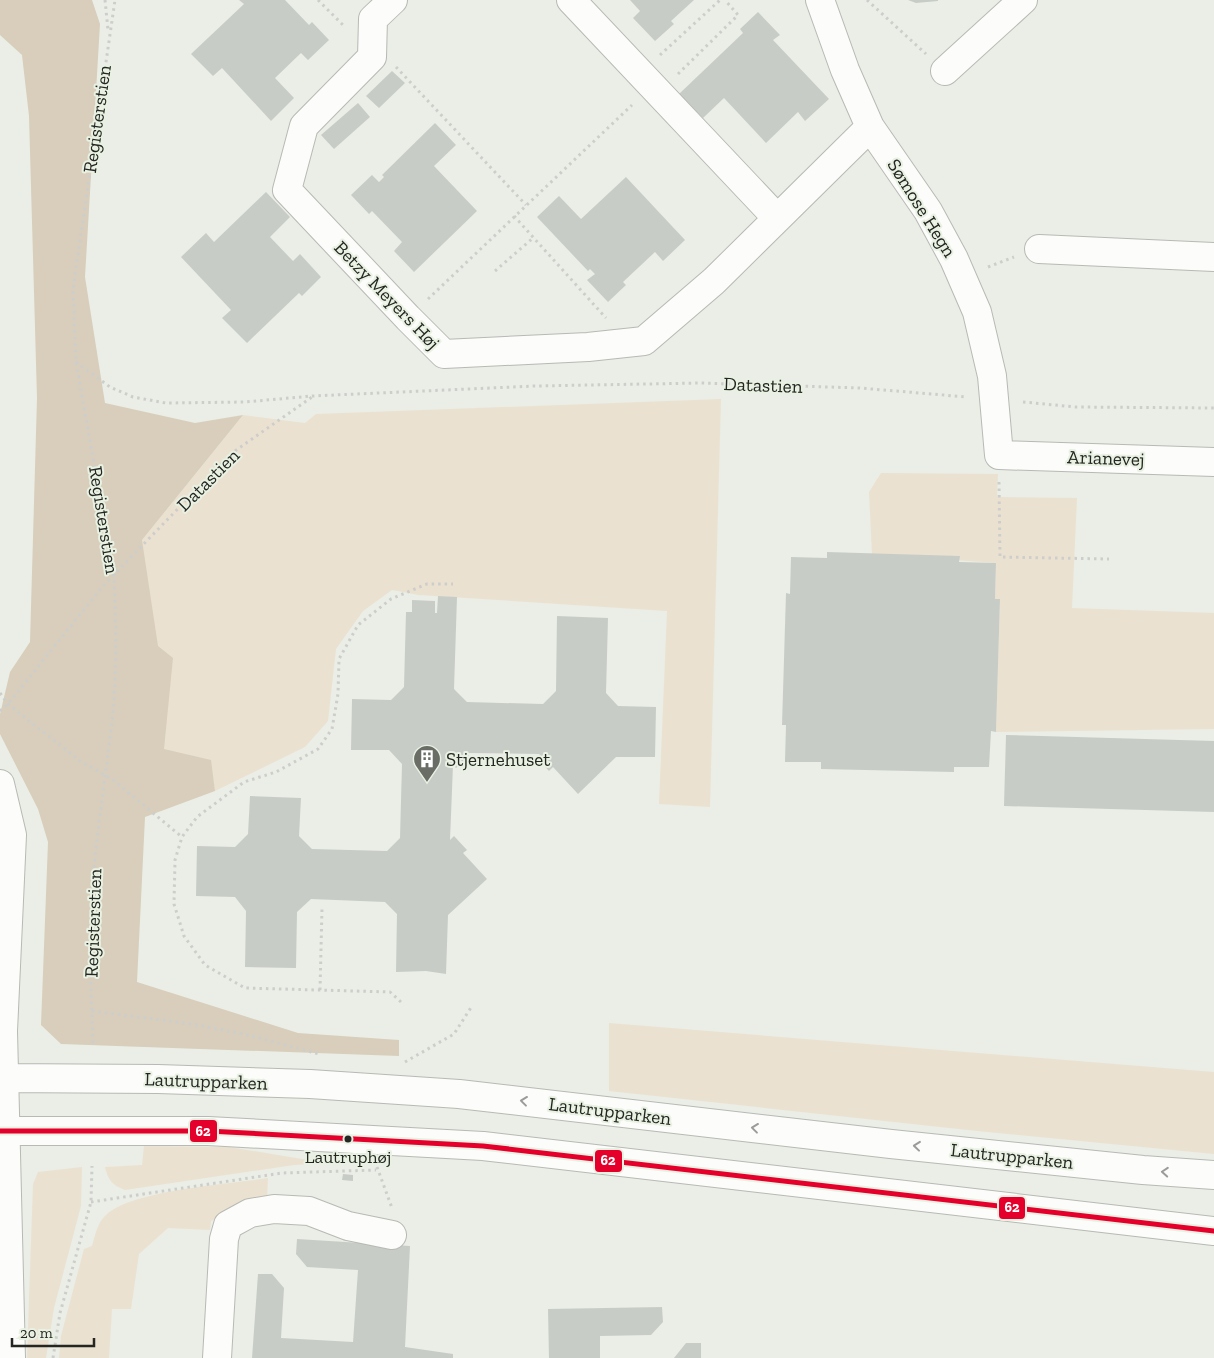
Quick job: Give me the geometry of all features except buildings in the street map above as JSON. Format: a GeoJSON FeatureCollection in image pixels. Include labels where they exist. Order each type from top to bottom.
{"type":"FeatureCollection","features":[{"type":"Feature","properties":{"kind":"street","name":"Betzy Meyers Høj"},"geometry":{"type":"LineString","coordinates":[[393,0],[373,19],[372,57],[304,126],[287,190],[444,354],[588,348],[644,341],[714,281],[870,127]]}},
{"type":"Feature","properties":{"kind":"street"},"geometry":{"type":"LineString","coordinates":[[571,0],[777,218]]}},
{"type":"Feature","properties":{"kind":"street","name":"Sømose Hegn"},"geometry":{"type":"LineString","coordinates":[[820,0],[845,70],[870,127],[928,211],[962,277],[977,312],[992,376],[999,455]]}},
{"type":"Feature","properties":{"kind":"street"},"geometry":{"type":"LineString","coordinates":[[945,71],[1023,0]]}},
{"type":"Feature","properties":{"kind":"street"},"geometry":{"type":"LineString","coordinates":[[1039,249],[1214,257]]}},
{"type":"Feature","properties":{"kind":"street","name":"Arianevej"},"geometry":{"type":"LineString","coordinates":[[999,455],[1214,462]]}},
{"type":"Feature","properties":{"kind":"street"},"geometry":{"type":"LineString","coordinates":[[0,784],[12,835],[2,1078],[12,1358]]}},
{"type":"Feature","properties":{"kind":"street","name":"Lautrupparken"},"geometry":{"type":"LineString","coordinates":[[2,1078],[215,1081],[458,1094],[891,1144],[1143,1170],[1214,1175]]}},
{"type":"Feature","properties":{"kind":"street"},"geometry":{"type":"LineString","coordinates":[[3,1131],[208,1130],[483,1146],[1214,1231]]}},
{"type":"Feature","properties":{"kind":"street"},"geometry":{"type":"LineString","coordinates":[[217,1358],[224,1239],[228,1225],[250,1213],[274,1209],[309,1211],[348,1226],[392,1235]]}},
{"type":"Feature","properties":{"kind":"path"},"geometry":{"type":"LineString","coordinates":[[105,0],[109,35]]}},
{"type":"Feature","properties":{"kind":"path","name":"Registerstien"},"geometry":{"type":"LineString","coordinates":[[93,1043],[89,974],[91,910],[112,712],[116,656],[114,576],[76,362],[73,289],[115,0]]}},
{"type":"Feature","properties":{"kind":"path"},"geometry":{"type":"LineString","coordinates":[[655,90],[653,61],[720,0]]}},
{"type":"Feature","properties":{"kind":"path"},"geometry":{"type":"LineString","coordinates":[[408,318],[514,216],[738,15],[725,0]]}},
{"type":"Feature","properties":{"kind":"path"},"geometry":{"type":"LineString","coordinates":[[867,0],[945,71]]}},
{"type":"Feature","properties":{"kind":"path"},"geometry":{"type":"LineString","coordinates":[[373,42],[526,205]]}},
{"type":"Feature","properties":{"kind":"path"},"geometry":{"type":"LineString","coordinates":[[514,216],[628,343]]}},
{"type":"Feature","properties":{"kind":"path"},"geometry":{"type":"LineString","coordinates":[[494,271],[533,238]]}},
{"type":"Feature","properties":{"kind":"path"},"geometry":{"type":"LineString","coordinates":[[962,277],[1039,249]]}},
{"type":"Feature","properties":{"kind":"path","name":"Datastien"},"geometry":{"type":"LineString","coordinates":[[76,362],[110,387],[134,397],[166,403],[245,402],[312,396],[535,386],[701,383],[860,388],[1076,407],[1214,408]]}},
{"type":"Feature","properties":{"kind":"path","name":"Datastien"},"geometry":{"type":"LineString","coordinates":[[0,711],[8,704],[114,576],[232,453],[312,396]]}},
{"type":"Feature","properties":{"kind":"path"},"geometry":{"type":"LineString","coordinates":[[999,455],[1000,557],[1109,559]]}},
{"type":"Feature","properties":{"kind":"path"},"geometry":{"type":"LineString","coordinates":[[401,1002],[390,992],[245,988],[206,965],[184,936],[174,904],[175,860],[182,837],[197,817],[244,782],[276,772],[318,748],[332,729],[338,694],[339,659],[358,624],[391,599],[427,584],[454,584]]}},
{"type":"Feature","properties":{"kind":"path"},"geometry":{"type":"LineString","coordinates":[[0,692],[8,704],[80,761],[104,774],[182,837]]}},
{"type":"Feature","properties":{"kind":"path"},"geometry":{"type":"LineString","coordinates":[[320,990],[322,908]]}},
{"type":"Feature","properties":{"kind":"path"},"geometry":{"type":"LineString","coordinates":[[395,1062],[404,1062],[454,1034],[472,1006]]}},
{"type":"Feature","properties":{"kind":"path"},"geometry":{"type":"LineString","coordinates":[[92,1011],[209,1027],[324,1055]]}},
{"type":"Feature","properties":{"kind":"path"},"geometry":{"type":"LineString","coordinates":[[366,1138],[399,1228],[392,1235]]}},
{"type":"Feature","properties":{"kind":"path"},"geometry":{"type":"LineString","coordinates":[[53,1358],[60,1313],[91,1202],[92,1166]]}},
{"type":"Feature","properties":{"kind":"path"},"geometry":{"type":"LineString","coordinates":[[91,1202],[282,1173],[378,1170]]}},
{"type":"Feature","properties":{"kind":"shaded area"},"geometry":{"type":"Polygon","coordinates":[[[0,0],[92,0],[100,24],[85,277],[105,403],[195,423],[243,415],[142,540],[158,646],[173,658],[164,749],[211,760],[215,791],[145,817],[137,982],[298,1033],[399,1040],[399,1056],[61,1044],[41,1025],[48,842],[38,809],[0,734],[0,714],[10,672],[30,642],[37,398],[29,116],[22,55],[0,35],[0,0]]]}},
{"type":"Feature","properties":{"kind":"shaded area"},"geometry":{"type":"Polygon","coordinates":[[[721,399],[710,807],[659,804],[667,611],[419,595],[392,590],[363,611],[336,649],[328,721],[305,747],[215,791],[213,778],[113,815],[142,540],[243,415],[305,423],[316,414],[721,399]]]}},
{"type":"Feature","properties":{"kind":"shaded area"},"geometry":{"type":"Polygon","coordinates":[[[881,473],[998,474],[997,497],[1077,498],[1072,608],[1214,613],[1214,729],[996,732],[1000,599],[995,599],[996,563],[872,554],[869,492],[881,473]]]}},
{"type":"Feature","properties":{"kind":"shaded area"},"geometry":{"type":"Polygon","coordinates":[[[609,1023],[1214,1072],[1214,1154],[977,1131],[609,1091],[609,1023]]]}},
{"type":"Feature","properties":{"kind":"shaded area"},"geometry":{"type":"Polygon","coordinates":[[[144,1146],[229,1147],[326,1163],[294,1165],[125,1190],[114,1184],[109,1179],[105,1167],[142,1165],[144,1146]]]}},
{"type":"Feature","properties":{"kind":"shaded area"},"geometry":{"type":"Polygon","coordinates":[[[82,1167],[81,1206],[54,1308],[46,1358],[27,1358],[33,1184],[38,1172],[82,1167]]]}},
{"type":"Feature","properties":{"kind":"shaded area"},"geometry":{"type":"Polygon","coordinates":[[[268,1178],[267,1200],[256,1201],[211,1221],[210,1230],[168,1228],[139,1254],[131,1309],[112,1309],[109,1358],[59,1358],[61,1336],[84,1249],[92,1246],[98,1226],[106,1215],[119,1206],[158,1194],[268,1178]]]}},
{"type":"Feature","properties":{"kind":"transit line","name":"62"},"geometry":{"type":"LineString","coordinates":[[0,1131],[208,1131],[483,1146],[1214,1231]]}},
{"type":"Feature","properties":{"kind":"place","name":"Stjernehuset"},"geometry":{"type":"Point","coordinates":[427,783]}},
{"type":"Feature","properties":{"kind":"place","name":"Lautruphøj"},"geometry":{"type":"Point","coordinates":[348,1139]}}]}
